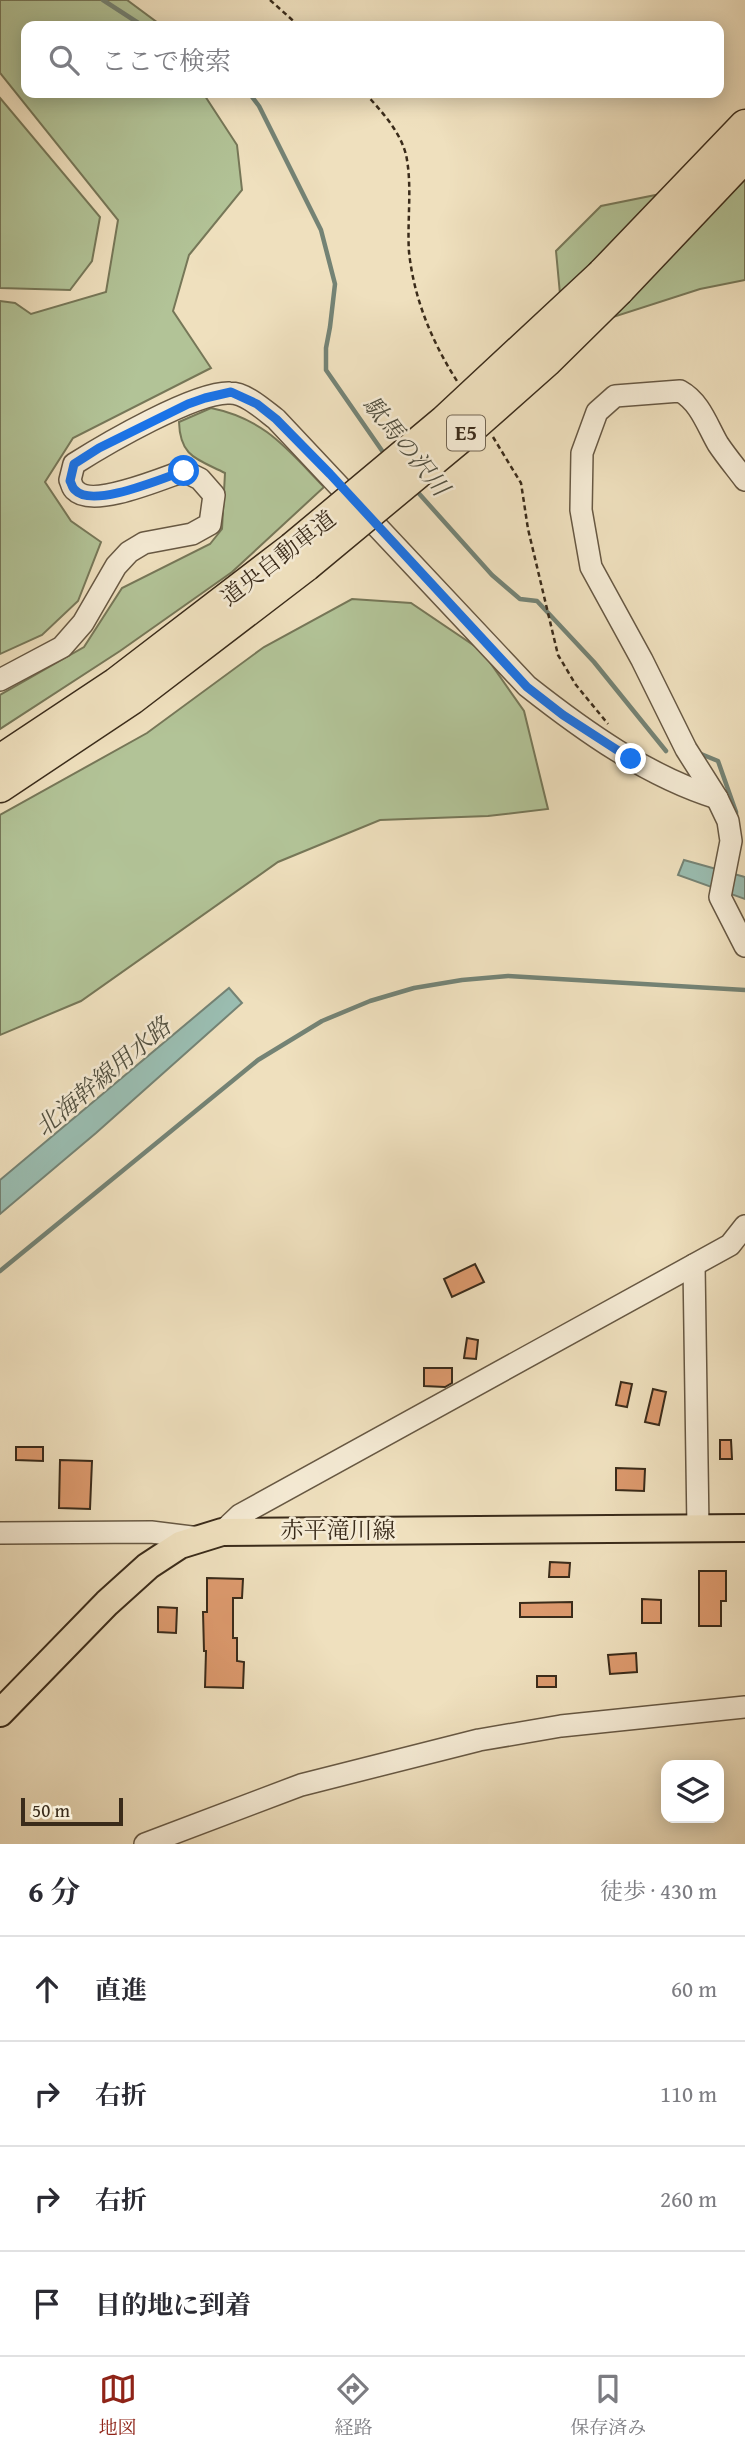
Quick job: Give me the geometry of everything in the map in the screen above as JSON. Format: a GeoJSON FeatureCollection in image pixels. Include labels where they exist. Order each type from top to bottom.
{"type":"FeatureCollection","features":[{"type":"Feature","properties":{"kind":"highway","name":"道央自動車道"},"geometry":{"type":"LineString","coordinates":[[610,282],[745,125]]}},
{"type":"Feature","properties":{"kind":"highway","name":"道央自動車道"},"geometry":{"type":"LineString","coordinates":[[0,787],[132,699],[299,557],[444,421],[610,282],[745,157]]}},
{"type":"Feature","properties":{"kind":"highway","name":"道央自動車道"},"geometry":{"type":"LineString","coordinates":[[0,761],[299,557]]}},
{"type":"Feature","properties":{"kind":"main road","name":"赤平滝川線"},"geometry":{"type":"LineString","coordinates":[[0,1713],[107,1603],[148,1566],[180,1545],[211,1535],[745,1528]]}},
{"type":"Feature","properties":{"kind":"street"},"geometry":{"type":"LineString","coordinates":[[745,480],[719,444],[703,414],[688,395],[680,391],[615,396],[597,412],[582,453],[581,510],[592,567],[686,750],[717,798],[728,821],[731,841],[720,897],[745,946]]}},
{"type":"Feature","properties":{"kind":"street"},"geometry":{"type":"LineString","coordinates":[[0,680],[62,647],[83,623],[116,566],[129,552],[144,543],[192,534],[210,524],[214,495],[200,479],[184,471],[110,495],[85,496],[75,491],[70,481],[74,464],[99,448],[188,404],[231,392],[257,404],[276,419],[527,687],[563,715],[631,759],[684,788],[717,798]]}},
{"type":"Feature","properties":{"kind":"street"},"geometry":{"type":"LineString","coordinates":[[0,1533],[151,1532],[211,1535],[240,1515],[730,1245],[745,1226]]}},
{"type":"Feature","properties":{"kind":"street"},"geometry":{"type":"LineString","coordinates":[[694,1265],[698,1528]]}},
{"type":"Feature","properties":{"kind":"street"},"geometry":{"type":"LineString","coordinates":[[145,1844],[301,1785],[480,1740],[561,1726],[745,1707]]}},
{"type":"Feature","properties":{"kind":"path"},"geometry":{"type":"LineString","coordinates":[[270,0],[293,21]]}},
{"type":"Feature","properties":{"kind":"green space"},"geometry":{"type":"Polygon","coordinates":[[[0,0],[127,0],[155,21],[21,21],[21,98],[206,98],[237,145],[242,190],[189,255],[173,311],[211,368],[73,438],[45,482],[71,521],[101,542],[78,601],[42,635],[0,654],[0,301],[15,303],[31,314],[106,292],[118,220],[0,73],[0,0]]]}},
{"type":"Feature","properties":{"kind":"green space"},"geometry":{"type":"Polygon","coordinates":[[[0,98],[100,217],[92,261],[70,290],[0,288],[0,98]]]}},
{"type":"Feature","properties":{"kind":"green space"},"geometry":{"type":"Polygon","coordinates":[[[745,156],[745,280],[700,289],[604,320],[560,294],[556,251],[601,206],[690,188],[745,156]]]}},
{"type":"Feature","properties":{"kind":"green space"},"geometry":{"type":"Polygon","coordinates":[[[211,408],[246,420],[274,437],[324,487],[232,572],[120,651],[0,729],[0,695],[84,647],[122,588],[210,544],[222,529],[225,473],[192,455],[180,434],[179,422],[211,408]]]}},
{"type":"Feature","properties":{"kind":"green space"},"geometry":{"type":"Polygon","coordinates":[[[352,599],[411,603],[482,651],[524,711],[548,809],[488,816],[380,820],[278,862],[81,1001],[0,1035],[0,815],[147,733],[264,647],[352,599]]]}},
{"type":"Feature","properties":{"kind":"water"},"geometry":{"type":"Polygon","coordinates":[[[684,860],[745,877],[745,899],[678,875],[684,860]]]}},
{"type":"Feature","properties":{"kind":"water"},"geometry":{"type":"Polygon","coordinates":[[[229,988],[242,1003],[0,1214],[0,1180],[229,988]]]}},
{"type":"Feature","properties":{"kind":"building"},"geometry":{"type":"Polygon","coordinates":[[[475,1264],[484,1282],[452,1297],[444,1279],[475,1264]]]}},
{"type":"Feature","properties":{"kind":"building"},"geometry":{"type":"Polygon","coordinates":[[[467,1338],[478,1340],[476,1359],[464,1358],[467,1338]]]}},
{"type":"Feature","properties":{"kind":"building"},"geometry":{"type":"Polygon","coordinates":[[[424,1368],[452,1368],[452,1383],[445,1387],[424,1386],[424,1368]]]}},
{"type":"Feature","properties":{"kind":"building"},"geometry":{"type":"Polygon","coordinates":[[[621,1382],[632,1384],[627,1407],[616,1405],[621,1382]]]}},
{"type":"Feature","properties":{"kind":"building"},"geometry":{"type":"Polygon","coordinates":[[[653,1389],[666,1392],[659,1425],[645,1422],[653,1389]]]}},
{"type":"Feature","properties":{"kind":"building"},"geometry":{"type":"Polygon","coordinates":[[[720,1440],[731,1440],[732,1459],[720,1459],[720,1440]]]}},
{"type":"Feature","properties":{"kind":"building"},"geometry":{"type":"Polygon","coordinates":[[[16,1447],[43,1447],[43,1461],[16,1460],[16,1447]]]}},
{"type":"Feature","properties":{"kind":"building"},"geometry":{"type":"Polygon","coordinates":[[[60,1460],[92,1461],[90,1509],[59,1508],[60,1460]]]}},
{"type":"Feature","properties":{"kind":"building"},"geometry":{"type":"Polygon","coordinates":[[[616,1468],[645,1469],[644,1491],[616,1490],[616,1468]]]}},
{"type":"Feature","properties":{"kind":"building"},"geometry":{"type":"Polygon","coordinates":[[[550,1562],[570,1563],[569,1577],[549,1577],[550,1562]]]}},
{"type":"Feature","properties":{"kind":"building"},"geometry":{"type":"Polygon","coordinates":[[[699,1571],[726,1571],[726,1601],[721,1601],[721,1626],[699,1626],[699,1571]]]}},
{"type":"Feature","properties":{"kind":"building"},"geometry":{"type":"Polygon","coordinates":[[[207,1578],[243,1579],[242,1598],[233,1598],[233,1638],[237,1638],[237,1661],[244,1662],[243,1688],[205,1687],[203,1612],[207,1612],[207,1578]]]}},
{"type":"Feature","properties":{"kind":"building"},"geometry":{"type":"Polygon","coordinates":[[[642,1599],[661,1600],[661,1623],[642,1623],[642,1599]]]}},
{"type":"Feature","properties":{"kind":"building"},"geometry":{"type":"Polygon","coordinates":[[[572,1602],[572,1617],[520,1617],[520,1603],[572,1602]]]}},
{"type":"Feature","properties":{"kind":"building"},"geometry":{"type":"Polygon","coordinates":[[[158,1607],[177,1608],[176,1633],[158,1632],[158,1607]]]}},
{"type":"Feature","properties":{"kind":"building"},"geometry":{"type":"Polygon","coordinates":[[[636,1653],[637,1672],[610,1674],[608,1655],[636,1653]]]}},
{"type":"Feature","properties":{"kind":"building"},"geometry":{"type":"Polygon","coordinates":[[[537,1676],[556,1676],[556,1687],[537,1687],[537,1676]]]}},
{"type":"Feature","properties":{"kind":"waterway","name":"駄馬の沢川"},"geometry":{"type":"LineString","coordinates":[[103,0],[135,21]]}},
{"type":"Feature","properties":{"kind":"waterway","name":"駄馬の沢川"},"geometry":{"type":"LineString","coordinates":[[253,98],[321,230],[335,284],[326,348],[326,370],[385,455]]}},
{"type":"Feature","properties":{"kind":"waterway","name":"駄馬の沢川"},"geometry":{"type":"LineString","coordinates":[[414,488],[492,575],[520,599],[537,601],[594,662],[666,751]]}},
{"type":"Feature","properties":{"kind":"waterway","name":"駄馬の沢川"},"geometry":{"type":"LineString","coordinates":[[701,754],[718,761],[736,819]]}},
{"type":"Feature","properties":{"kind":"waterway"},"geometry":{"type":"LineString","coordinates":[[0,1271],[258,1060],[322,1021],[370,1001],[414,988],[508,976],[745,990]]}},
{"type":"Feature","properties":{"kind":"route"},"geometry":{"type":"LineString","coordinates":[[184,471],[103,497],[85,496],[75,491],[70,481],[74,464],[99,448],[188,404],[231,392],[257,404],[276,419],[330,474],[527,687],[563,715],[631,759]]}},
{"type":"Feature","properties":{"kind":"water label","name":"北海幹線用水路"},"geometry":{"type":"Point","coordinates":[103,1077]}}]}
